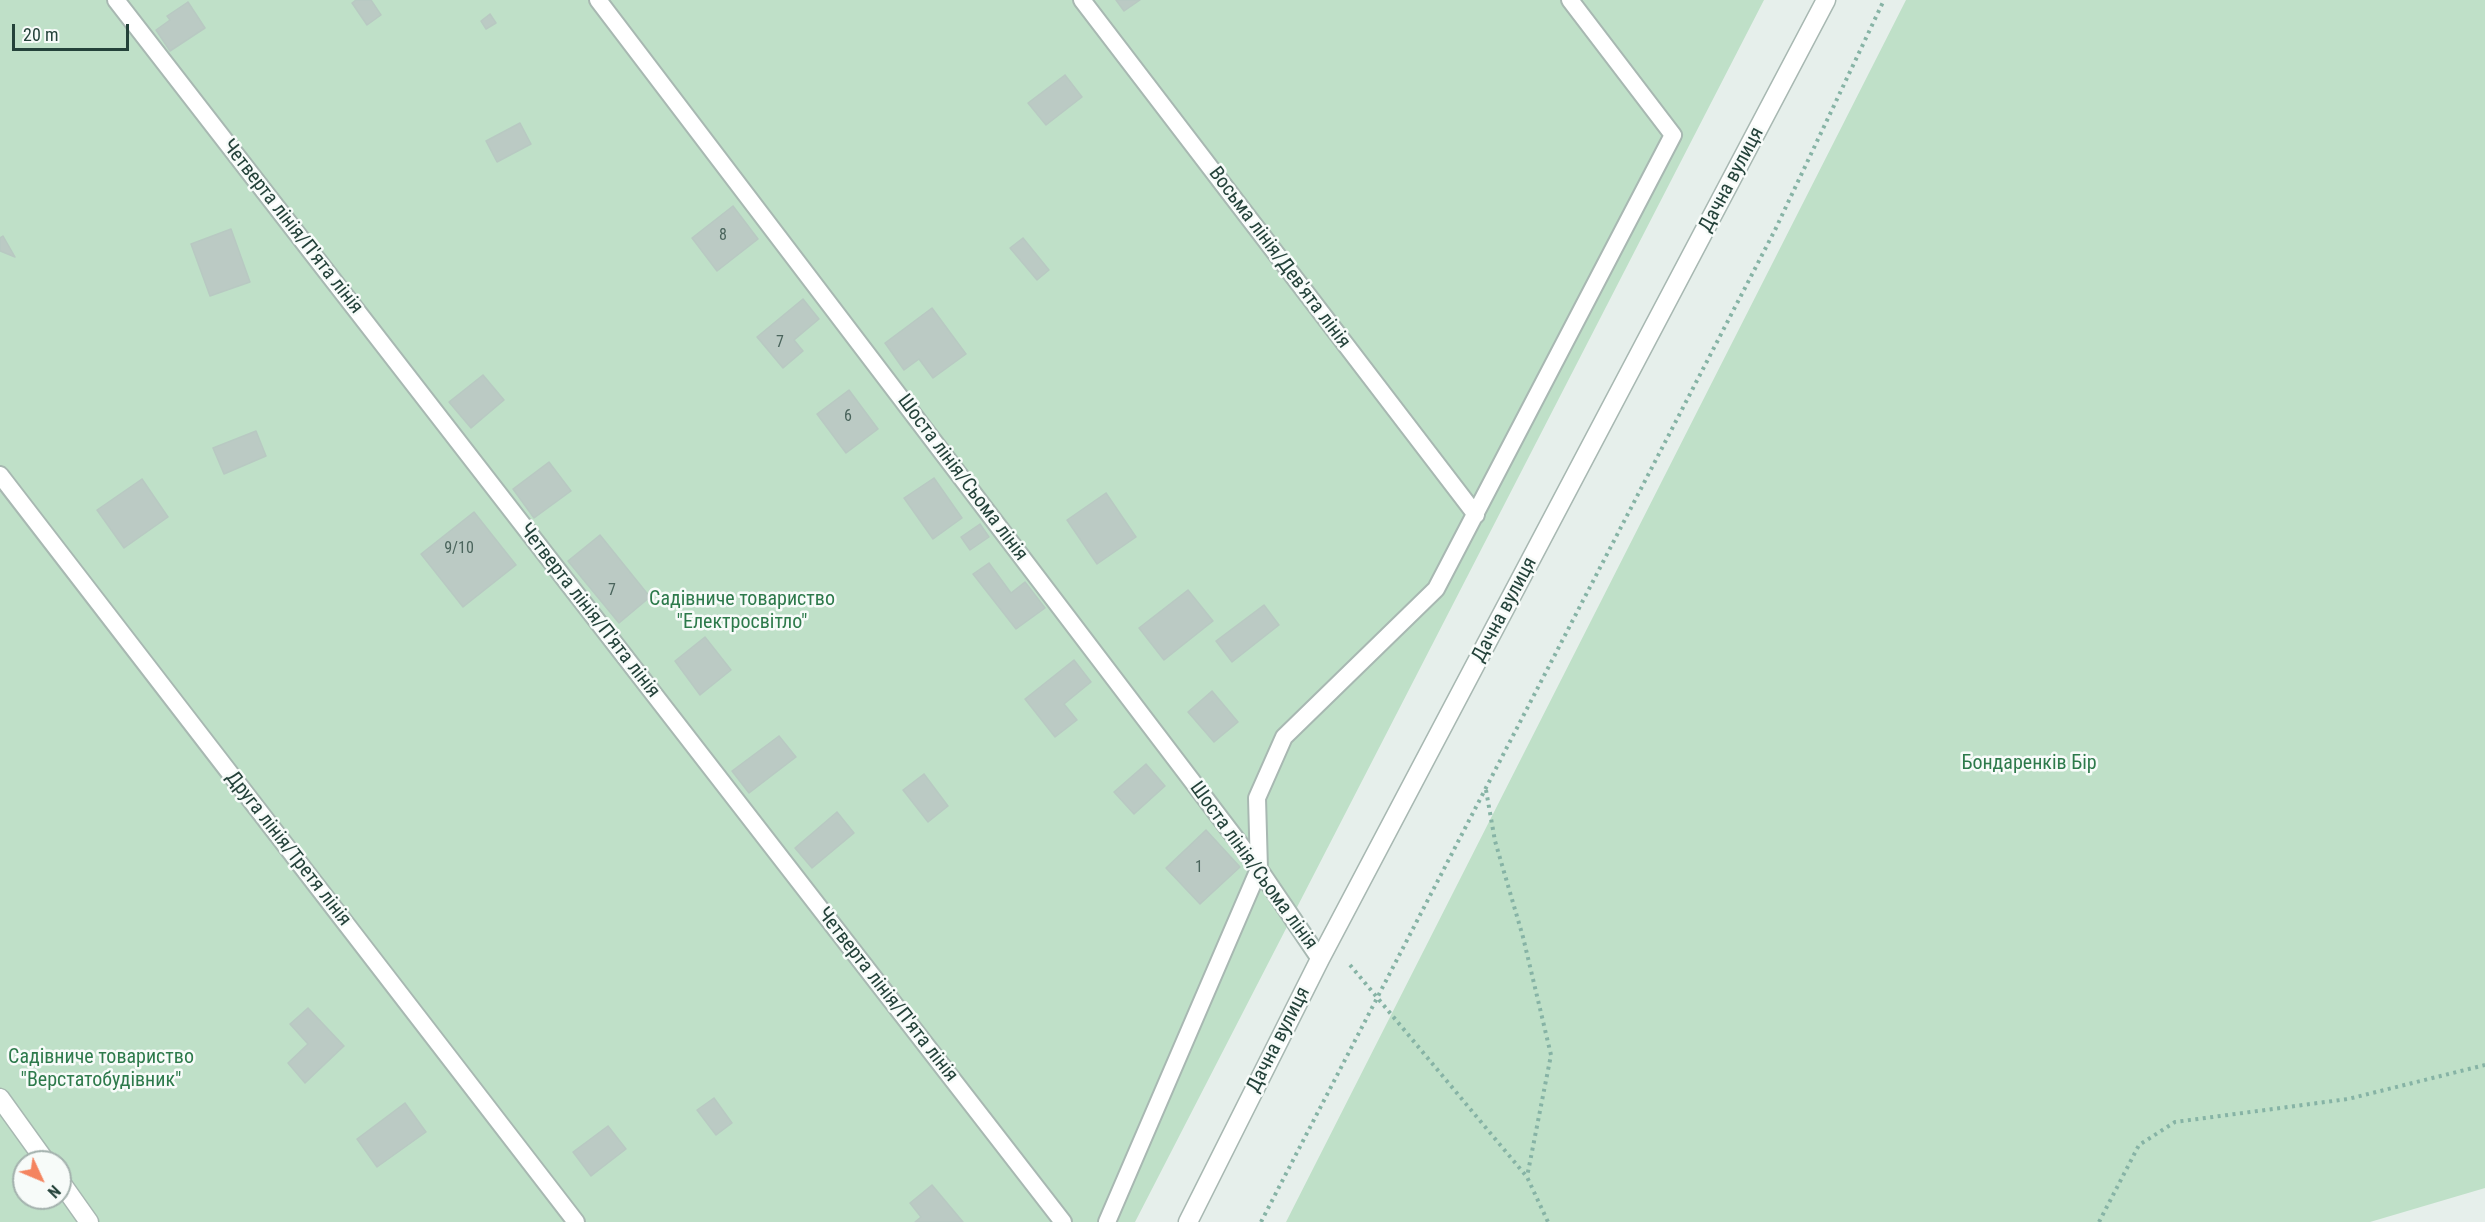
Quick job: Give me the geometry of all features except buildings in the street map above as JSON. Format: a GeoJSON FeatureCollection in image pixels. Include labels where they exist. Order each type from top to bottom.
{"type":"FeatureCollection","features":[{"type":"Feature","properties":{"kind":"street","name":"Дачна вулиця"},"geometry":{"type":"LineString","coordinates":[[1188,1222],[1320,959],[1826,0]]}},
{"type":"Feature","properties":{"kind":"street"},"geometry":{"type":"LineString","coordinates":[[0,1098],[37,1150]]}},
{"type":"Feature","properties":{"kind":"street"},"geometry":{"type":"LineString","coordinates":[[72,1198],[89,1222]]}},
{"type":"Feature","properties":{"kind":"lane","name":"Четверта лінія/П'ята лінія"},"geometry":{"type":"LineString","coordinates":[[116,0],[1063,1222]]}},
{"type":"Feature","properties":{"kind":"lane","name":"Шоста лінія/Сьома лінія"},"geometry":{"type":"LineString","coordinates":[[598,0],[1259,869],[1320,959]]}},
{"type":"Feature","properties":{"kind":"lane","name":"Восьма лінія/Дев'ята лінія"},"geometry":{"type":"LineString","coordinates":[[1082,0],[1476,515]]}},
{"type":"Feature","properties":{"kind":"lane"},"geometry":{"type":"LineString","coordinates":[[1107,1222],[1259,869],[1257,798],[1284,737],[1436,589],[1673,135],[1570,0]]}},
{"type":"Feature","properties":{"kind":"lane","name":"Друга лінія/Третя лінія"},"geometry":{"type":"LineString","coordinates":[[0,475],[576,1222]]}},
{"type":"Feature","properties":{"kind":"path"},"geometry":{"type":"LineString","coordinates":[[1261,1222],[1775,230],[1884,0]]}},
{"type":"Feature","properties":{"kind":"path"},"geometry":{"type":"LineString","coordinates":[[1486,790],[1495,841],[1523,937],[1551,1055],[1527,1178]]}},
{"type":"Feature","properties":{"kind":"path"},"geometry":{"type":"LineString","coordinates":[[1330,941],[1527,1178],[1548,1222]]}},
{"type":"Feature","properties":{"kind":"path"},"geometry":{"type":"LineString","coordinates":[[2098,1222],[2139,1145],[2175,1122],[2348,1099],[2485,1065]]}},
{"type":"Feature","properties":{"kind":"green space","name":"Садівниче товариство \"Електросвітло\""},"geometry":{"type":"Polygon","coordinates":[[[0,0],[1764,0],[1135,1222],[0,1222],[0,0]]]}},
{"type":"Feature","properties":{"kind":"green space","name":"Бондаренків Бір"},"geometry":{"type":"Polygon","coordinates":[[[1906,0],[2485,0],[2485,1188],[2370,1222],[1286,1222],[1906,0]]]}},
{"type":"Feature","properties":{"kind":"park label","name":"Садівниче товариство \"Верстатобудівник\""},"geometry":{"type":"Point","coordinates":[101,1070]}}]}
